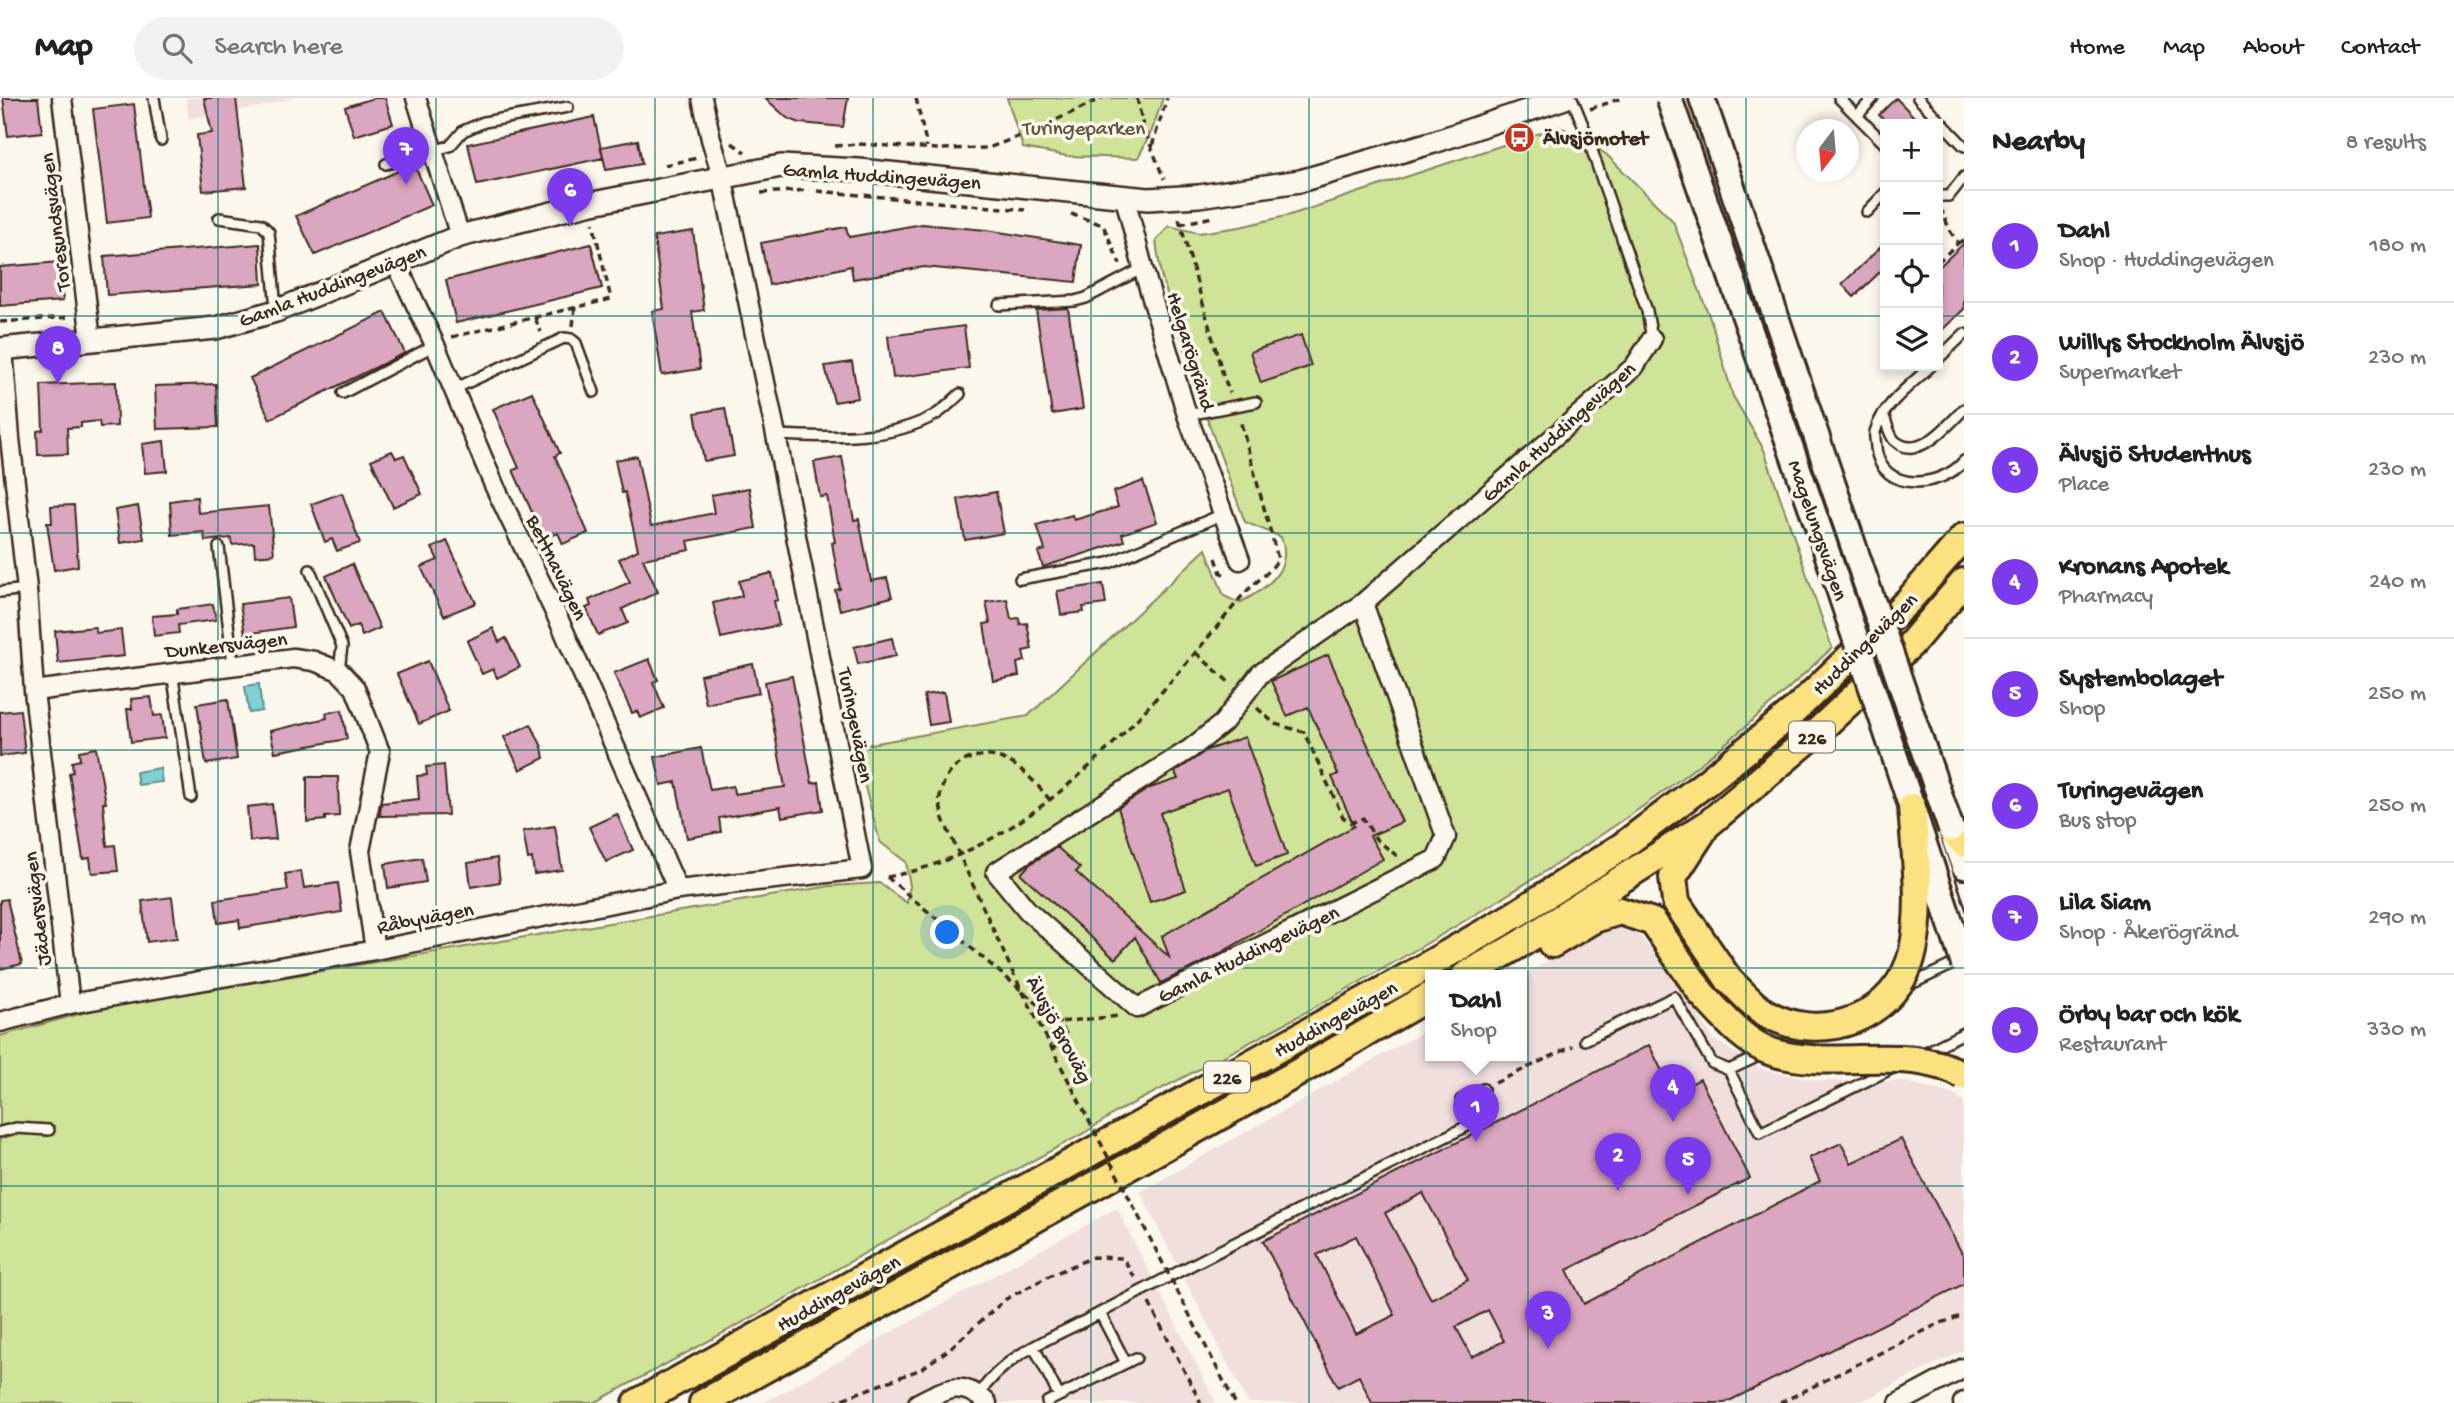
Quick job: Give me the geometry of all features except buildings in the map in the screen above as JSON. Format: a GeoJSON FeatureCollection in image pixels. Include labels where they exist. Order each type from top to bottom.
{"type":"FeatureCollection","features":[{"type":"Feature","properties":{"kind":"main road","name":"Magelungsvägen"},"geometry":{"type":"LineString","coordinates":[[1669,98],[1917,801],[1964,962]]}},
{"type":"Feature","properties":{"kind":"main road","name":"Magelungsvägen"},"geometry":{"type":"LineString","coordinates":[[1702,98],[1957,836],[1964,866]]}},
{"type":"Feature","properties":{"kind":"main road","name":"Huddingevägen"},"geometry":{"type":"LineString","coordinates":[[637,1403],[1402,980],[1513,916],[1621,848],[1791,713],[1909,600],[1964,537]]}},
{"type":"Feature","properties":{"kind":"main road","name":"Huddingevägen"},"geometry":{"type":"LineString","coordinates":[[1475,970],[1708,824],[1816,733],[1911,644],[1964,582]]}},
{"type":"Feature","properties":{"kind":"main road"},"geometry":{"type":"LineString","coordinates":[[1911,644],[1937,628],[1964,604]]}},
{"type":"Feature","properties":{"kind":"main road"},"geometry":{"type":"LineString","coordinates":[[1708,824],[1673,877],[1676,902],[1729,979],[1763,1012],[1786,1021],[1814,1027],[1844,1023],[1872,1012],[1896,990],[1912,954],[1919,916],[1917,801]]}},
{"type":"Feature","properties":{"kind":"main road"},"geometry":{"type":"LineString","coordinates":[[1505,970],[1594,919],[1620,911],[1653,922],[1702,993],[1742,1035],[1770,1052],[1822,1061],[1924,1060],[1964,1076]]}},
{"type":"Feature","properties":{"kind":"main road","name":"Huddingevägen"},"geometry":{"type":"LineString","coordinates":[[703,1403],[1292,1076],[1425,999]]}},
{"type":"Feature","properties":{"kind":"main road"},"geometry":{"type":"LineString","coordinates":[[1292,1076],[1334,1068],[1425,1016]]}},
{"type":"Feature","properties":{"kind":"street","name":"Toresundsvägen"},"geometry":{"type":"LineString","coordinates":[[62,98],[91,340]]}},
{"type":"Feature","properties":{"kind":"street"},"geometry":{"type":"LineString","coordinates":[[416,98],[460,236]]}},
{"type":"Feature","properties":{"kind":"street","name":"Turingevägen"},"geometry":{"type":"LineString","coordinates":[[702,98],[722,176],[776,435],[862,869]]}},
{"type":"Feature","properties":{"kind":"street","name":"Gamla Huddingevägen"},"geometry":{"type":"LineString","coordinates":[[1,349],[216,328],[276,311],[460,236],[588,204],[781,166],[993,182],[1125,198],[1172,198],[1300,181],[1434,142],[1565,98]]}},
{"type":"Feature","properties":{"kind":"street","name":"Helgarögränd"},"geometry":{"type":"LineString","coordinates":[[1125,198],[1187,415],[1240,560]]}},
{"type":"Feature","properties":{"kind":"street","name":"Bettnavägen"},"geometry":{"type":"LineString","coordinates":[[396,263],[435,343],[494,485],[563,629],[678,890]]}},
{"type":"Feature","properties":{"kind":"street","name":"Gamla Huddingevägen"},"geometry":{"type":"LineString","coordinates":[[1363,603],[1446,837],[1436,859],[1137,1008],[1028,911],[996,872],[1190,749],[1223,723],[1260,674],[1363,603],[1634,367],[1652,339]]}},
{"type":"Feature","properties":{"kind":"street","name":"Jädersvägen"},"geometry":{"type":"LineString","coordinates":[[1,349],[27,589],[34,691],[69,1004]]}},
{"type":"Feature","properties":{"kind":"street","name":"Dunkersvägen"},"geometry":{"type":"LineString","coordinates":[[34,691],[293,658],[314,661],[339,671]]}},
{"type":"Feature","properties":{"kind":"street"},"geometry":{"type":"LineString","coordinates":[[339,671],[355,688],[380,752],[360,851],[375,950]]}},
{"type":"Feature","properties":{"kind":"street","name":"Råbyvägen"},"geometry":{"type":"LineString","coordinates":[[0,1022],[69,1004],[375,950],[678,890],[862,869]]}},
{"type":"Feature","properties":{"kind":"street"},"geometry":{"type":"LineString","coordinates":[[1899,1403],[1964,1368]]}},
{"type":"Feature","properties":{"kind":"street"},"geometry":{"type":"LineString","coordinates":[[918,1403],[944,1397],[956,1388],[968,1388],[983,1399]]}},
{"type":"Feature","properties":{"kind":"lane"},"geometry":{"type":"LineString","coordinates":[[154,98],[161,140]]}},
{"type":"Feature","properties":{"kind":"lane","name":"Gamla Huddingevägen"},"geometry":{"type":"LineString","coordinates":[[1572,98],[1586,130],[1647,311],[1652,339]]}},
{"type":"Feature","properties":{"kind":"lane"},"geometry":{"type":"LineString","coordinates":[[1839,98],[1880,139]]}},
{"type":"Feature","properties":{"kind":"lane"},"geometry":{"type":"LineString","coordinates":[[1857,116],[1873,98]]}},
{"type":"Feature","properties":{"kind":"lane"},"geometry":{"type":"LineString","coordinates":[[1918,98],[1964,146]]}},
{"type":"Feature","properties":{"kind":"lane"},"geometry":{"type":"LineString","coordinates":[[386,164],[450,146],[463,131],[484,122],[568,107]]}},
{"type":"Feature","properties":{"kind":"lane"},"geometry":{"type":"LineString","coordinates":[[1943,196],[1949,196],[1964,177]]}},
{"type":"Feature","properties":{"kind":"lane"},"geometry":{"type":"LineString","coordinates":[[1867,212],[1880,198]]}},
{"type":"Feature","properties":{"kind":"lane"},"geometry":{"type":"LineString","coordinates":[[219,218],[261,224],[269,232],[276,311]]}},
{"type":"Feature","properties":{"kind":"lane"},"geometry":{"type":"LineString","coordinates":[[999,305],[1075,301],[1086,298],[1143,268]]}},
{"type":"Feature","properties":{"kind":"lane"},"geometry":{"type":"LineString","coordinates":[[1943,354],[1964,334]]}},
{"type":"Feature","properties":{"kind":"lane"},"geometry":{"type":"LineString","coordinates":[[454,389],[564,338],[576,343],[594,393]]}},
{"type":"Feature","properties":{"kind":"lane"},"geometry":{"type":"LineString","coordinates":[[343,393],[435,343]]}},
{"type":"Feature","properties":{"kind":"lane"},"geometry":{"type":"LineString","coordinates":[[1926,371],[1883,414],[1875,433],[1877,456],[1882,470],[1897,480],[1917,482],[1957,470],[1964,461]]}},
{"type":"Feature","properties":{"kind":"lane"},"geometry":{"type":"LineString","coordinates":[[776,435],[855,438],[937,415],[960,394]]}},
{"type":"Feature","properties":{"kind":"lane"},"geometry":{"type":"LineString","coordinates":[[1187,415],[1256,402]]}},
{"type":"Feature","properties":{"kind":"lane"},"geometry":{"type":"LineString","coordinates":[[1883,414],[1893,439],[1906,447],[1921,446],[1964,409]]}},
{"type":"Feature","properties":{"kind":"lane"},"geometry":{"type":"LineString","coordinates":[[1020,579],[1109,563],[1223,514]]}},
{"type":"Feature","properties":{"kind":"lane"},"geometry":{"type":"LineString","coordinates":[[219,547],[233,664]]}},
{"type":"Feature","properties":{"kind":"lane"},"geometry":{"type":"LineString","coordinates":[[310,570],[342,646],[339,671]]}},
{"type":"Feature","properties":{"kind":"lane"},"geometry":{"type":"LineString","coordinates":[[0,592],[27,589]]}},
{"type":"Feature","properties":{"kind":"lane"},"geometry":{"type":"LineString","coordinates":[[172,672],[191,797]]}},
{"type":"Feature","properties":{"kind":"lane"},"geometry":{"type":"LineString","coordinates":[[1917,801],[1964,921]]}},
{"type":"Feature","properties":{"kind":"lane"},"geometry":{"type":"LineString","coordinates":[[1729,1070],[1964,962]]}},
{"type":"Feature","properties":{"kind":"lane"},"geometry":{"type":"LineString","coordinates":[[1585,1040],[1674,997],[1712,1063],[1729,1070],[1760,1133],[1964,1033]]}},
{"type":"Feature","properties":{"kind":"lane"},"geometry":{"type":"LineString","coordinates":[[983,1399],[996,1371],[1034,1347],[1473,1123],[1461,1100],[1483,1089]]}},
{"type":"Feature","properties":{"kind":"lane"},"geometry":{"type":"LineString","coordinates":[[0,1132],[16,1128],[49,1130]]}},
{"type":"Feature","properties":{"kind":"lane"},"geometry":{"type":"LineString","coordinates":[[1100,1313],[1126,1363]]}},
{"type":"Feature","properties":{"kind":"lane"},"geometry":{"type":"LineString","coordinates":[[1034,1347],[1059,1396]]}},
{"type":"Feature","properties":{"kind":"lane"},"geometry":{"type":"LineString","coordinates":[[1047,1402],[1136,1358]]}},
{"type":"Feature","properties":{"kind":"path"},"geometry":{"type":"LineString","coordinates":[[916,98],[927,147]]}},
{"type":"Feature","properties":{"kind":"path"},"geometry":{"type":"LineString","coordinates":[[1137,98],[1143,126],[1172,198]]}},
{"type":"Feature","properties":{"kind":"path"},"geometry":{"type":"LineString","coordinates":[[1151,148],[1167,98]]}},
{"type":"Feature","properties":{"kind":"path"},"geometry":{"type":"LineString","coordinates":[[435,343],[611,299],[588,204]]}},
{"type":"Feature","properties":{"kind":"path"},"geometry":{"type":"LineString","coordinates":[[1945,220],[1958,243]]}},
{"type":"Feature","properties":{"kind":"path"},"geometry":{"type":"LineString","coordinates":[[1943,257],[1964,240]]}},
{"type":"Feature","properties":{"kind":"path"},"geometry":{"type":"LineString","coordinates":[[1196,653],[1275,724],[1304,732],[1343,817],[1351,823],[1363,818],[1376,839],[1415,870]]}},
{"type":"Feature","properties":{"kind":"path","name":"Älvsjö Broväg"},"geometry":{"type":"LineString","coordinates":[[1059,1022],[887,877],[920,870],[989,840],[1050,800],[1028,775],[1004,759],[980,755],[961,761],[947,777],[940,798],[943,819],[959,854],[1013,974],[1053,1048],[1236,1403]]}},
{"type":"Feature","properties":{"kind":"path"},"geometry":{"type":"LineString","coordinates":[[1053,1048],[1069,1040],[1059,1022],[1116,1018],[1137,1008]]}},
{"type":"Feature","properties":{"kind":"path"},"geometry":{"type":"LineString","coordinates":[[1483,1089],[1585,1040]]}},
{"type":"Feature","properties":{"kind":"path"},"geometry":{"type":"LineString","coordinates":[[1780,1403],[1938,1324],[1964,1315]]}},
{"type":"Feature","properties":{"kind":"shaded area"},"geometry":{"type":"Polygon","coordinates":[[[186,98],[292,98],[264,106],[189,119],[186,98]]]}},
{"type":"Feature","properties":{"kind":"shaded area"},"geometry":{"type":"Polygon","coordinates":[[[1607,928],[1636,932],[1683,988],[1713,1039],[1764,1070],[1822,1081],[1903,1081],[1956,1095],[1964,1103],[1964,1350],[1858,1403],[1248,1403],[1140,1192],[1425,1031],[1425,1061],[1527,1061],[1527,973],[1607,928]]]}},
{"type":"Feature","properties":{"kind":"shaded area"},"geometry":{"type":"Polygon","coordinates":[[[1117,1208],[1216,1403],[763,1403],[1117,1208]]]}},
{"type":"Feature","properties":{"kind":"green space","name":"Turingeparken"},"geometry":{"type":"Polygon","coordinates":[[[1007,98],[1163,98],[1152,130],[1138,158],[1067,156],[1023,148],[1007,98]]]}},
{"type":"Feature","properties":{"kind":"green space"},"geometry":{"type":"Polygon","coordinates":[[[1558,127],[1573,132],[1607,155],[1673,221],[1711,321],[1733,396],[1764,450],[1832,648],[1714,753],[1597,838],[1402,958],[1118,1111],[1086,1132],[594,1403],[0,1403],[0,1036],[101,1008],[830,886],[879,883],[907,903],[910,886],[906,862],[880,842],[854,747],[1028,716],[1206,549],[1224,596],[1239,603],[1275,578],[1284,559],[1281,537],[1245,522],[1210,427],[1161,275],[1156,241],[1169,226],[1199,233],[1290,215],[1558,127]]]}},
{"type":"Feature","properties":{"kind":"water"},"geometry":{"type":"Polygon","coordinates":[[[259,684],[262,711],[249,713],[245,686],[259,684]]]}},
{"type":"Feature","properties":{"kind":"water"},"geometry":{"type":"Polygon","coordinates":[[[160,768],[162,782],[138,785],[136,772],[160,768]]]}},
{"type":"Feature","properties":{"kind":"place","name":"Älvsjömotet"},"geometry":{"type":"Point","coordinates":[1520,137]}},
{"type":"Feature","properties":{"kind":"place","name":"Lila Siam"},"geometry":{"type":"Point","coordinates":[406,185]}},
{"type":"Feature","properties":{"kind":"place","name":"Turingevägen"},"geometry":{"type":"Point","coordinates":[570,226]}},
{"type":"Feature","properties":{"kind":"place","name":"Örby bar och kök"},"geometry":{"type":"Point","coordinates":[58,384]}},
{"type":"Feature","properties":{"kind":"place","name":"Kronans Apotek"},"geometry":{"type":"Point","coordinates":[1673,1122]}},
{"type":"Feature","properties":{"kind":"place","name":"Dahl"},"geometry":{"type":"Point","coordinates":[1476,1142]}},
{"type":"Feature","properties":{"kind":"place","name":"Willys Stockholm Älvsjö"},"geometry":{"type":"Point","coordinates":[1618,1191]}},
{"type":"Feature","properties":{"kind":"place","name":"Systembolaget"},"geometry":{"type":"Point","coordinates":[1688,1195]}},
{"type":"Feature","properties":{"kind":"place","name":"Älvsjö Studenthus"},"geometry":{"type":"Point","coordinates":[1548,1349]}}]}
